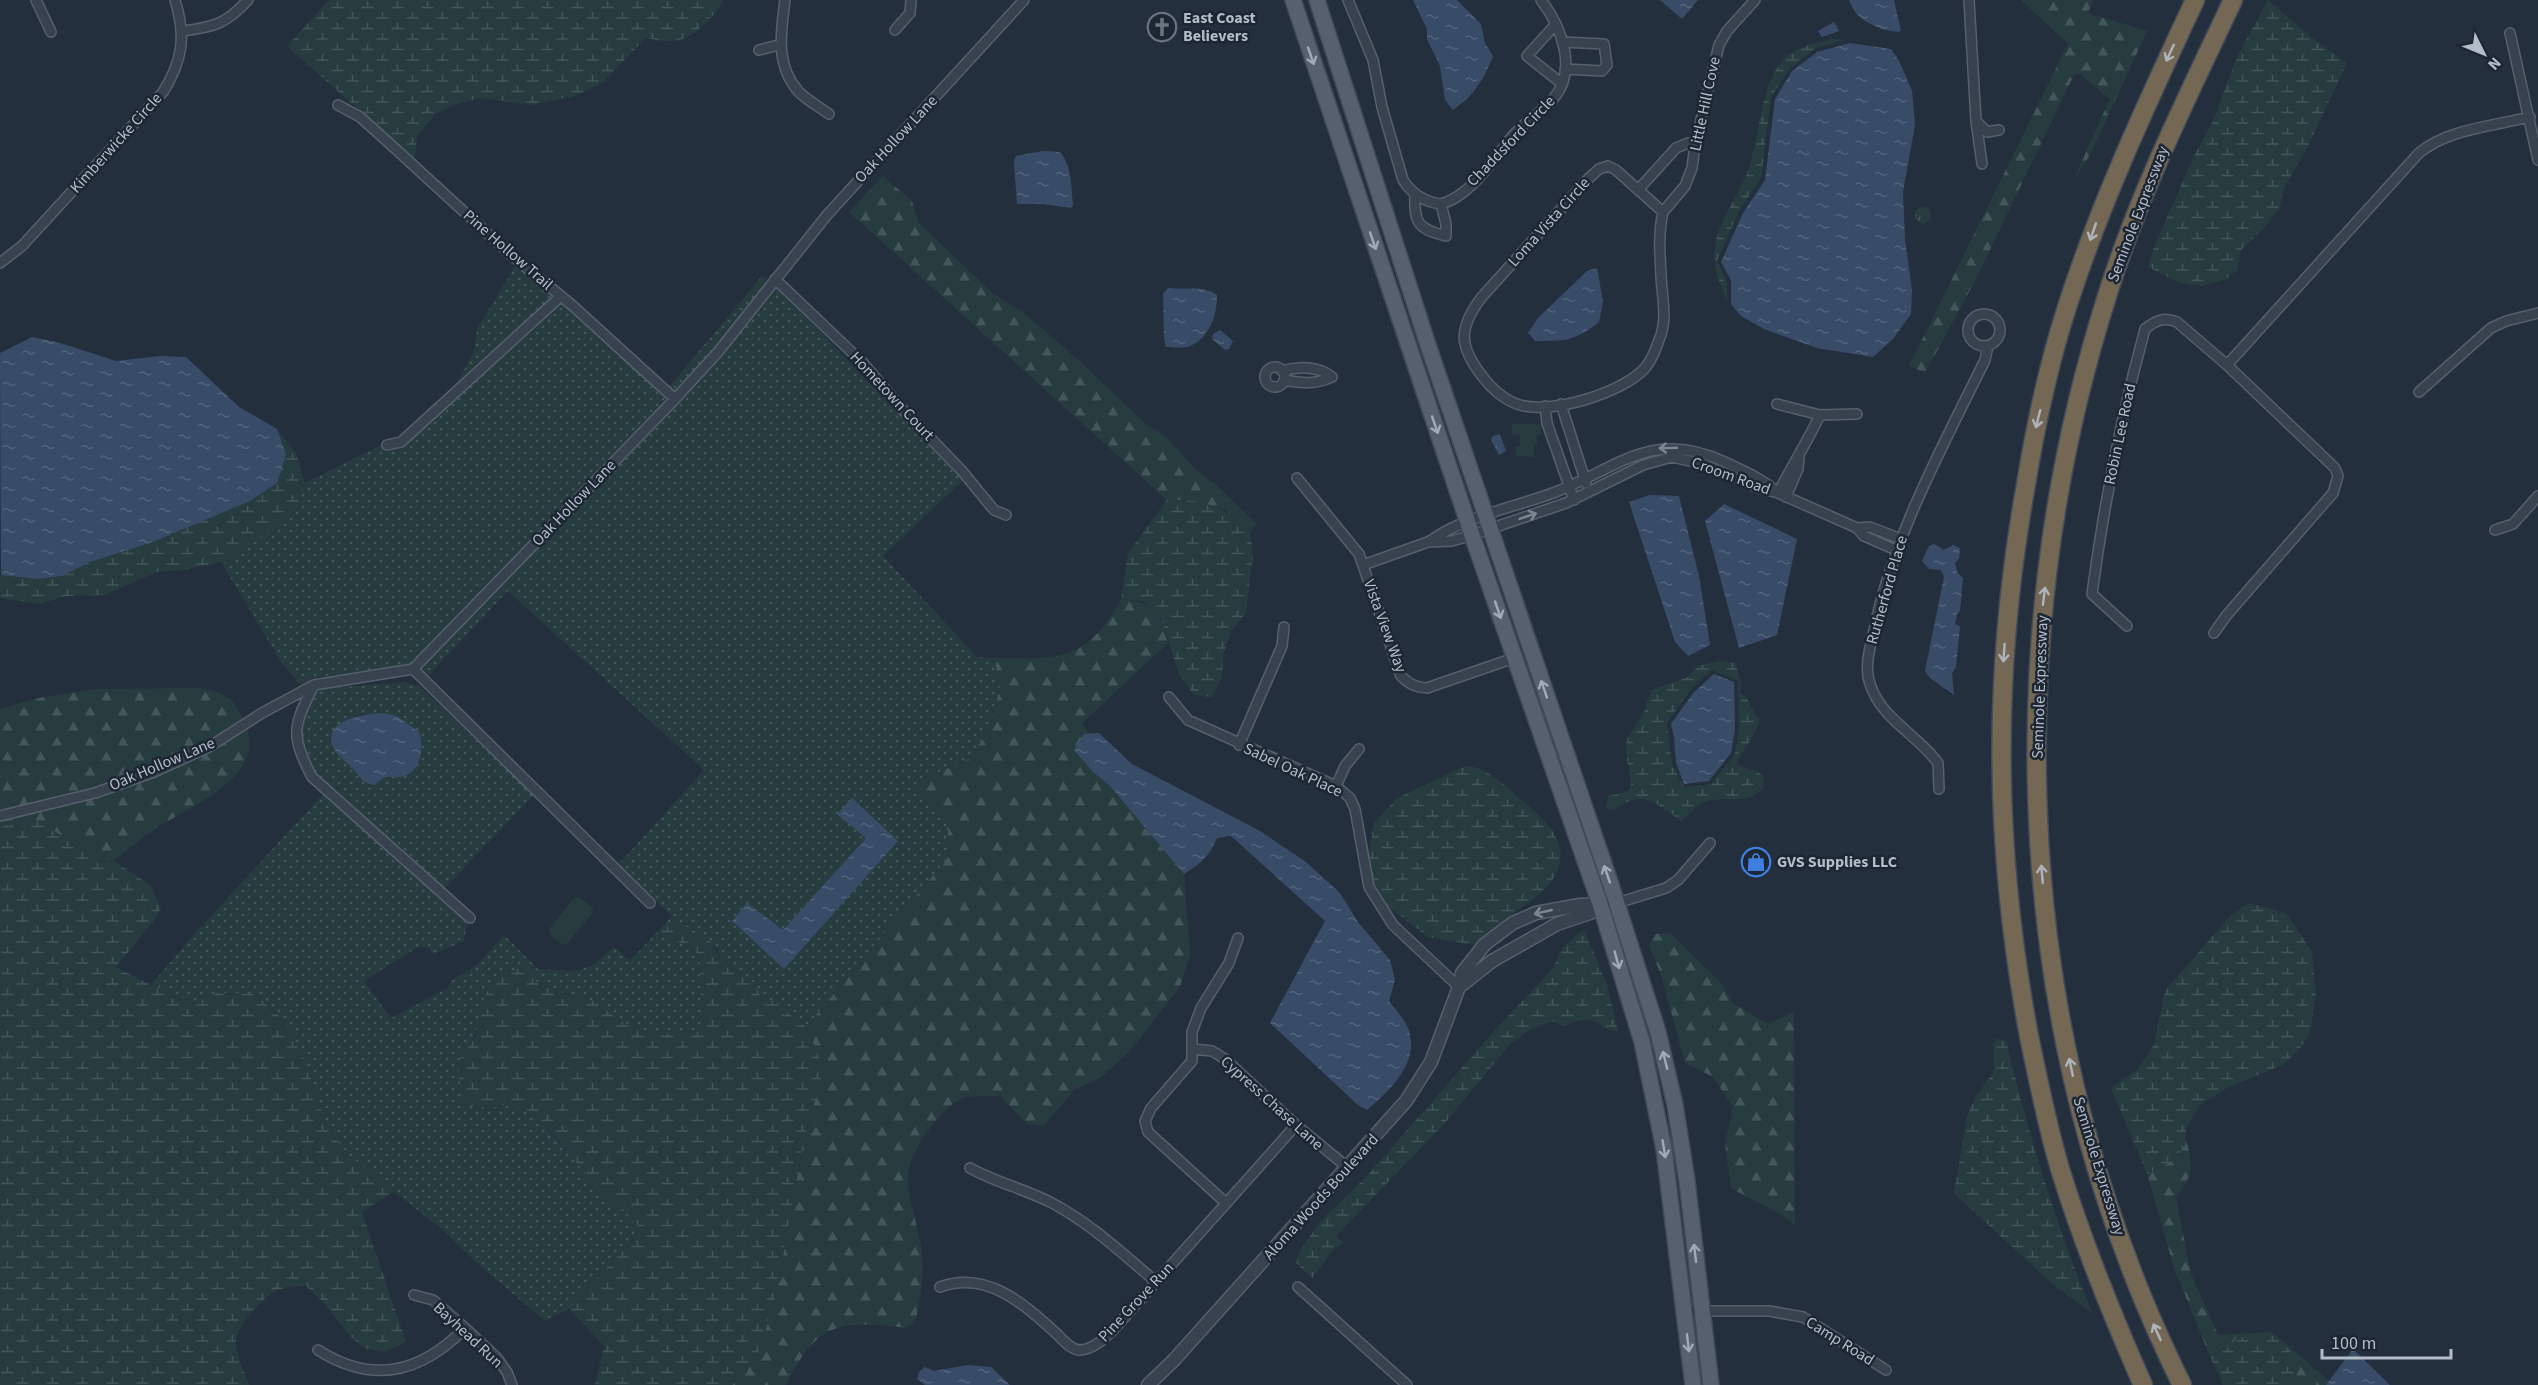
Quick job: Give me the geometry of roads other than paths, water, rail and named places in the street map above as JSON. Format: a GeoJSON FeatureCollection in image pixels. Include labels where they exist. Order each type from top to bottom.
{"type":"FeatureCollection","features":[{"type":"Feature","properties":{"kind":"highway","name":"Seminole Expressway"},"geometry":{"type":"LineString","coordinates":[[2143,1385],[2089,1252],[2060,1168],[2039,1090],[2009,916],[2001,784],[2001,692],[2007,607],[2020,512],[2034,436],[2066,308],[2121,158],[2195,0]]}},
{"type":"Feature","properties":{"kind":"highway","name":"Seminole Expressway"},"geometry":{"type":"LineString","coordinates":[[2182,1385],[2125,1253],[2080,1108],[2068,1052],[2053,967],[2038,836],[2037,674],[2053,525],[2068,442],[2087,363],[2108,292],[2133,221],[2164,147],[2233,0]]}},
{"type":"Feature","properties":{"kind":"main road"},"geometry":{"type":"LineString","coordinates":[[1293,0],[1470,529],[1600,904],[1641,1042],[1658,1113],[1669,1181],[1693,1385]]}},
{"type":"Feature","properties":{"kind":"main road"},"geometry":{"type":"LineString","coordinates":[[1317,0],[1426,342],[1617,903],[1658,1032],[1675,1105],[1687,1180],[1711,1385]]}},
{"type":"Feature","properties":{"kind":"main road"},"geometry":{"type":"LineString","coordinates":[[1337,134],[1356,144],[1370,164]]}},
{"type":"Feature","properties":{"kind":"street"},"geometry":{"type":"LineString","coordinates":[[36,0],[51,32]]}},
{"type":"Feature","properties":{"kind":"street","name":"Kimberwicke Circle"},"geometry":{"type":"LineString","coordinates":[[0,264],[22,246],[163,92],[177,65],[183,31],[175,0]]}},
{"type":"Feature","properties":{"kind":"street"},"geometry":{"type":"LineString","coordinates":[[183,31],[213,27],[224,22],[248,0]]}},
{"type":"Feature","properties":{"kind":"street"},"geometry":{"type":"LineString","coordinates":[[785,0],[779,45],[784,65],[798,91],[829,114]]}},
{"type":"Feature","properties":{"kind":"street"},"geometry":{"type":"LineString","coordinates":[[896,30],[910,13],[911,0]]}},
{"type":"Feature","properties":{"kind":"street","name":"Oak Hollow Lane"},"geometry":{"type":"LineString","coordinates":[[0,816],[95,793],[154,771],[209,747],[262,713],[314,685],[413,669],[718,352],[827,215],[1024,0]]}},
{"type":"Feature","properties":{"kind":"street"},"geometry":{"type":"LineString","coordinates":[[1348,0],[1373,60],[1382,107],[1403,180],[1414,194],[1422,199],[1441,204],[1446,224],[1446,236],[1433,233],[1419,223],[1414,216],[1414,194]]}},
{"type":"Feature","properties":{"kind":"street","name":"Chaddsford Circle"},"geometry":{"type":"LineString","coordinates":[[1441,204],[1450,201],[1479,176],[1516,132],[1553,99],[1561,83],[1565,69],[1565,49],[1556,24],[1541,0]]}},
{"type":"Feature","properties":{"kind":"street","name":"Little Hill Cove"},"geometry":{"type":"LineString","coordinates":[[1663,212],[1689,179],[1719,45],[1727,31],[1755,0]]}},
{"type":"Feature","properties":{"kind":"street"},"geometry":{"type":"LineString","coordinates":[[1969,0],[1976,121],[1982,164]]}},
{"type":"Feature","properties":{"kind":"street"},"geometry":{"type":"LineString","coordinates":[[1556,24],[1527,56],[1561,83]]}},
{"type":"Feature","properties":{"kind":"street"},"geometry":{"type":"LineString","coordinates":[[2510,33],[2538,160]]}},
{"type":"Feature","properties":{"kind":"street"},"geometry":{"type":"LineString","coordinates":[[1562,42],[1605,44],[1607,53],[1607,65],[1602,71],[1565,69]]}},
{"type":"Feature","properties":{"kind":"street"},"geometry":{"type":"LineString","coordinates":[[759,50],[779,45]]}},
{"type":"Feature","properties":{"kind":"street","name":"Pine Hollow Trail"},"geometry":{"type":"LineString","coordinates":[[338,105],[360,117],[510,254],[561,296],[675,399]]}},
{"type":"Feature","properties":{"kind":"street"},"geometry":{"type":"LineString","coordinates":[[2227,365],[2425,149],[2445,137],[2530,117]]}},
{"type":"Feature","properties":{"kind":"street"},"geometry":{"type":"LineString","coordinates":[[1976,121],[1987,132],[1999,130]]}},
{"type":"Feature","properties":{"kind":"street"},"geometry":{"type":"LineString","coordinates":[[1638,190],[1676,148],[1688,143],[1695,145]]}},
{"type":"Feature","properties":{"kind":"street","name":"Loma Vista Circle"},"geometry":{"type":"LineString","coordinates":[[1605,166],[1612,167],[1638,190],[1663,212],[1659,237],[1663,325],[1649,363],[1627,381],[1580,403],[1545,406],[1518,405],[1508,400],[1488,383],[1464,348],[1465,329],[1471,313],[1481,298],[1595,172],[1605,166]]}},
{"type":"Feature","properties":{"kind":"street","name":"Hometown Court"},"geometry":{"type":"LineString","coordinates":[[775,279],[862,362],[904,411],[962,471],[994,510],[1006,515]]}},
{"type":"Feature","properties":{"kind":"street"},"geometry":{"type":"LineString","coordinates":[[387,446],[401,442],[561,296]]}},
{"type":"Feature","properties":{"kind":"street"},"geometry":{"type":"LineString","coordinates":[[2419,392],[2491,328],[2506,321],[2538,313]]}},
{"type":"Feature","properties":{"kind":"street","name":"Robin Lee Road"},"geometry":{"type":"LineString","coordinates":[[2127,626],[2092,594],[2100,533],[2122,412],[2145,329],[2162,319],[2177,322],[2227,365],[2335,468],[2338,476],[2333,493],[2226,616],[2214,633]]}},
{"type":"Feature","properties":{"kind":"street","name":"Rutherford Place"},"geometry":{"type":"LineString","coordinates":[[1939,789],[1938,763],[1885,712],[1869,684],[1869,656],[1879,605],[1900,538],[1927,476],[1985,360],[1988,346]]}},
{"type":"Feature","properties":{"kind":"street"},"geometry":{"type":"LineString","coordinates":[[1290,369],[1310,369],[1323,369],[1332,377],[1321,382],[1299,383],[1283,375],[1290,369]]}},
{"type":"Feature","properties":{"kind":"street"},"geometry":{"type":"LineString","coordinates":[[1309,382],[1310,369]]}},
{"type":"Feature","properties":{"kind":"street"},"geometry":{"type":"LineString","coordinates":[[1562,404],[1590,493]]}},
{"type":"Feature","properties":{"kind":"street"},"geometry":{"type":"LineString","coordinates":[[1777,405],[1820,415],[1857,414]]}},
{"type":"Feature","properties":{"kind":"street"},"geometry":{"type":"LineString","coordinates":[[1545,406],[1547,423],[1574,500]]}},
{"type":"Feature","properties":{"kind":"street"},"geometry":{"type":"LineString","coordinates":[[1820,415],[1782,495],[1857,528],[1864,536],[1896,550]]}},
{"type":"Feature","properties":{"kind":"street"},"geometry":{"type":"LineString","coordinates":[[1558,453],[1575,447]]}},
{"type":"Feature","properties":{"kind":"street","name":"Croom Road"},"geometry":{"type":"LineString","coordinates":[[1470,529],[1643,452],[1673,447],[1708,454],[1763,479],[1782,495]]}},
{"type":"Feature","properties":{"kind":"street","name":"Croom Road"},"geometry":{"type":"LineString","coordinates":[[1470,529],[1488,522],[1574,500],[1644,465],[1672,458],[1703,464],[1759,488],[1782,495]]}},
{"type":"Feature","properties":{"kind":"street","name":"Vista View Way"},"geometry":{"type":"LineString","coordinates":[[1297,478],[1359,554],[1401,676],[1408,683],[1415,687],[1427,688],[1514,658]]}},
{"type":"Feature","properties":{"kind":"street"},"geometry":{"type":"LineString","coordinates":[[2495,530],[2514,524],[2538,496]]}},
{"type":"Feature","properties":{"kind":"street"},"geometry":{"type":"LineString","coordinates":[[1857,528],[1870,527],[1900,538]]}},
{"type":"Feature","properties":{"kind":"street"},"geometry":{"type":"LineString","coordinates":[[1363,565],[1428,542],[1447,529],[1470,529]]}},
{"type":"Feature","properties":{"kind":"street"},"geometry":{"type":"LineString","coordinates":[[1428,542],[1452,541],[1470,529]]}},
{"type":"Feature","properties":{"kind":"street"},"geometry":{"type":"LineString","coordinates":[[1876,541],[1880,531]]}},
{"type":"Feature","properties":{"kind":"street"},"geometry":{"type":"LineString","coordinates":[[1239,745],[1282,646],[1284,627]]}},
{"type":"Feature","properties":{"kind":"street"},"geometry":{"type":"LineString","coordinates":[[413,669],[650,903]]}},
{"type":"Feature","properties":{"kind":"street"},"geometry":{"type":"LineString","coordinates":[[314,685],[297,717],[297,750],[312,777],[470,918]]}},
{"type":"Feature","properties":{"kind":"street","name":"Sabel Oak Place"},"geometry":{"type":"LineString","coordinates":[[1168,697],[1188,720],[1239,745],[1336,786],[1350,798],[1355,809],[1369,887],[1398,930],[1459,987]]}},
{"type":"Feature","properties":{"kind":"street"},"geometry":{"type":"LineString","coordinates":[[1336,786],[1345,766],[1359,749]]}},
{"type":"Feature","properties":{"kind":"street"},"geometry":{"type":"LineString","coordinates":[[1617,903],[1666,888],[1678,880],[1710,843]]}},
{"type":"Feature","properties":{"kind":"street","name":"Aloma Woods Boulevard"},"geometry":{"type":"LineString","coordinates":[[1148,1385],[1174,1360],[1406,1101],[1424,1075],[1438,1046],[1462,973],[1485,944],[1513,924],[1536,913],[1580,905],[1617,903]]}},
{"type":"Feature","properties":{"kind":"street","name":"Aloma Woods Boulevard"},"geometry":{"type":"LineString","coordinates":[[1459,987],[1492,961],[1557,924],[1590,913],[1600,904]]}},
{"type":"Feature","properties":{"kind":"street"},"geometry":{"type":"LineString","coordinates":[[1226,1203],[1149,1132],[1145,1121],[1151,1108],[1192,1061],[1192,1032],[1201,1008],[1229,963],[1238,938]]}},
{"type":"Feature","properties":{"kind":"street","name":"Cypress Chase Lane"},"geometry":{"type":"LineString","coordinates":[[1193,1049],[1212,1051],[1225,1059],[1296,1125],[1347,1167]]}},
{"type":"Feature","properties":{"kind":"street","name":"Pine Grove Run"},"geometry":{"type":"LineString","coordinates":[[940,1287],[961,1282],[996,1288],[1019,1301],[1068,1345],[1079,1350],[1090,1347],[1106,1337],[1296,1125]]}},
{"type":"Feature","properties":{"kind":"street"},"geometry":{"type":"LineString","coordinates":[[970,1168],[993,1181],[1051,1202],[1085,1223],[1156,1282]]}},
{"type":"Feature","properties":{"kind":"street"},"geometry":{"type":"LineString","coordinates":[[1298,1287],[1407,1385]]}},
{"type":"Feature","properties":{"kind":"street","name":"Bayhead Run"},"geometry":{"type":"LineString","coordinates":[[414,1295],[433,1300],[465,1328],[497,1358],[507,1372],[512,1385]]}},
{"type":"Feature","properties":{"kind":"street","name":"Camp Road"},"geometry":{"type":"LineString","coordinates":[[1684,1311],[1769,1311],[1803,1317],[1886,1370]]}},
{"type":"Feature","properties":{"kind":"street"},"geometry":{"type":"LineString","coordinates":[[318,1350],[336,1363],[367,1373],[397,1372],[424,1362],[446,1347],[465,1328]]}},
{"type":"Feature","properties":{"kind":"water"},"geometry":{"type":"Polygon","coordinates":[[[1413,0],[1457,0],[1481,24],[1485,43],[1493,56],[1478,86],[1453,110],[1445,100],[1440,66],[1427,39],[1427,29],[1413,0]]]}},
{"type":"Feature","properties":{"kind":"water"},"geometry":{"type":"Polygon","coordinates":[[[1660,0],[1698,0],[1682,19],[1660,0]]]}},
{"type":"Feature","properties":{"kind":"water"},"geometry":{"type":"Polygon","coordinates":[[[1849,0],[1894,0],[1901,31],[1877,27],[1865,20],[1855,12],[1849,0]]]}},
{"type":"Feature","properties":{"kind":"water"},"geometry":{"type":"Polygon","coordinates":[[[1834,22],[1839,31],[1822,37],[1818,31],[1834,22]]]}},
{"type":"Feature","properties":{"kind":"water"},"geometry":{"type":"Polygon","coordinates":[[[1850,43],[1891,49],[1912,91],[1915,125],[1903,192],[1905,240],[1912,290],[1911,314],[1893,339],[1873,357],[1817,348],[1764,329],[1741,316],[1731,304],[1731,280],[1721,262],[1743,213],[1765,180],[1775,99],[1792,71],[1817,52],[1850,43]]]}},
{"type":"Feature","properties":{"kind":"water"},"geometry":{"type":"Polygon","coordinates":[[[1043,151],[1060,152],[1067,164],[1073,205],[1071,208],[1043,204],[1017,204],[1014,162],[1016,156],[1043,151]]]}},
{"type":"Feature","properties":{"kind":"water"},"geometry":{"type":"Polygon","coordinates":[[[1597,268],[1603,302],[1599,322],[1570,339],[1535,341],[1528,333],[1538,318],[1587,271],[1597,268]]]}},
{"type":"Feature","properties":{"kind":"water"},"geometry":{"type":"Polygon","coordinates":[[[1168,288],[1200,289],[1217,295],[1216,310],[1211,325],[1203,337],[1190,346],[1166,347],[1163,294],[1168,288]]]}},
{"type":"Feature","properties":{"kind":"water"},"geometry":{"type":"Polygon","coordinates":[[[1220,330],[1233,341],[1229,349],[1225,350],[1212,339],[1213,334],[1220,330]]]}},
{"type":"Feature","properties":{"kind":"water"},"geometry":{"type":"Polygon","coordinates":[[[32,337],[57,342],[116,361],[160,356],[186,357],[239,407],[277,429],[286,455],[277,483],[250,501],[153,542],[90,562],[62,576],[37,579],[1,575],[0,353],[32,337]]]}},
{"type":"Feature","properties":{"kind":"water"},"geometry":{"type":"Polygon","coordinates":[[[1500,434],[1506,451],[1499,455],[1491,440],[1493,436],[1500,434]]]}},
{"type":"Feature","properties":{"kind":"water"},"geometry":{"type":"Polygon","coordinates":[[[1650,495],[1679,496],[1699,576],[1710,645],[1688,656],[1675,642],[1629,502],[1650,495]]]}},
{"type":"Feature","properties":{"kind":"water"},"geometry":{"type":"Polygon","coordinates":[[[1724,504],[1797,539],[1777,635],[1739,648],[1705,521],[1724,504]]]}},
{"type":"Feature","properties":{"kind":"water"},"geometry":{"type":"Polygon","coordinates":[[[1934,544],[1944,550],[1953,545],[1960,548],[1959,559],[1955,563],[1957,572],[1963,578],[1960,611],[1955,624],[1960,626],[1956,667],[1952,673],[1954,695],[1930,678],[1925,671],[1944,577],[1941,570],[1929,569],[1922,561],[1929,546],[1934,544]]]}},
{"type":"Feature","properties":{"kind":"water"},"geometry":{"type":"Polygon","coordinates":[[[1714,674],[1734,682],[1735,728],[1731,753],[1709,781],[1684,784],[1676,763],[1671,724],[1694,692],[1714,674]]]}},
{"type":"Feature","properties":{"kind":"water"},"geometry":{"type":"Polygon","coordinates":[[[383,713],[397,716],[419,732],[421,752],[417,765],[408,774],[386,777],[373,785],[361,779],[337,753],[331,737],[340,724],[348,720],[383,713]]]}},
{"type":"Feature","properties":{"kind":"water"},"geometry":{"type":"Polygon","coordinates":[[[1099,733],[1132,764],[1260,831],[1306,862],[1340,893],[1358,922],[1390,960],[1395,980],[1389,1001],[1408,1028],[1411,1040],[1410,1052],[1407,1064],[1394,1084],[1367,1110],[1358,1105],[1270,1023],[1325,921],[1231,836],[1217,838],[1204,859],[1184,874],[1110,786],[1093,772],[1074,750],[1084,734],[1099,733]]]}},
{"type":"Feature","properties":{"kind":"water"},"geometry":{"type":"Polygon","coordinates":[[[852,798],[898,841],[784,969],[732,921],[747,903],[783,930],[866,838],[837,814],[852,798]]]}},
{"type":"Feature","properties":{"kind":"water"},"geometry":{"type":"Polygon","coordinates":[[[2353,1349],[2390,1385],[2326,1385],[2353,1349]]]}},
{"type":"Feature","properties":{"kind":"water"},"geometry":{"type":"Polygon","coordinates":[[[968,1365],[991,1367],[1010,1385],[925,1385],[917,1379],[919,1372],[925,1367],[934,1371],[968,1365]]]}},
{"type":"Feature","properties":{"kind":"place","name":"East Coast Believers"},"geometry":{"type":"Point","coordinates":[1162,27]}},
{"type":"Feature","properties":{"kind":"place","name":"GVS Supplies LLC"},"geometry":{"type":"Point","coordinates":[1756,862]}}]}
